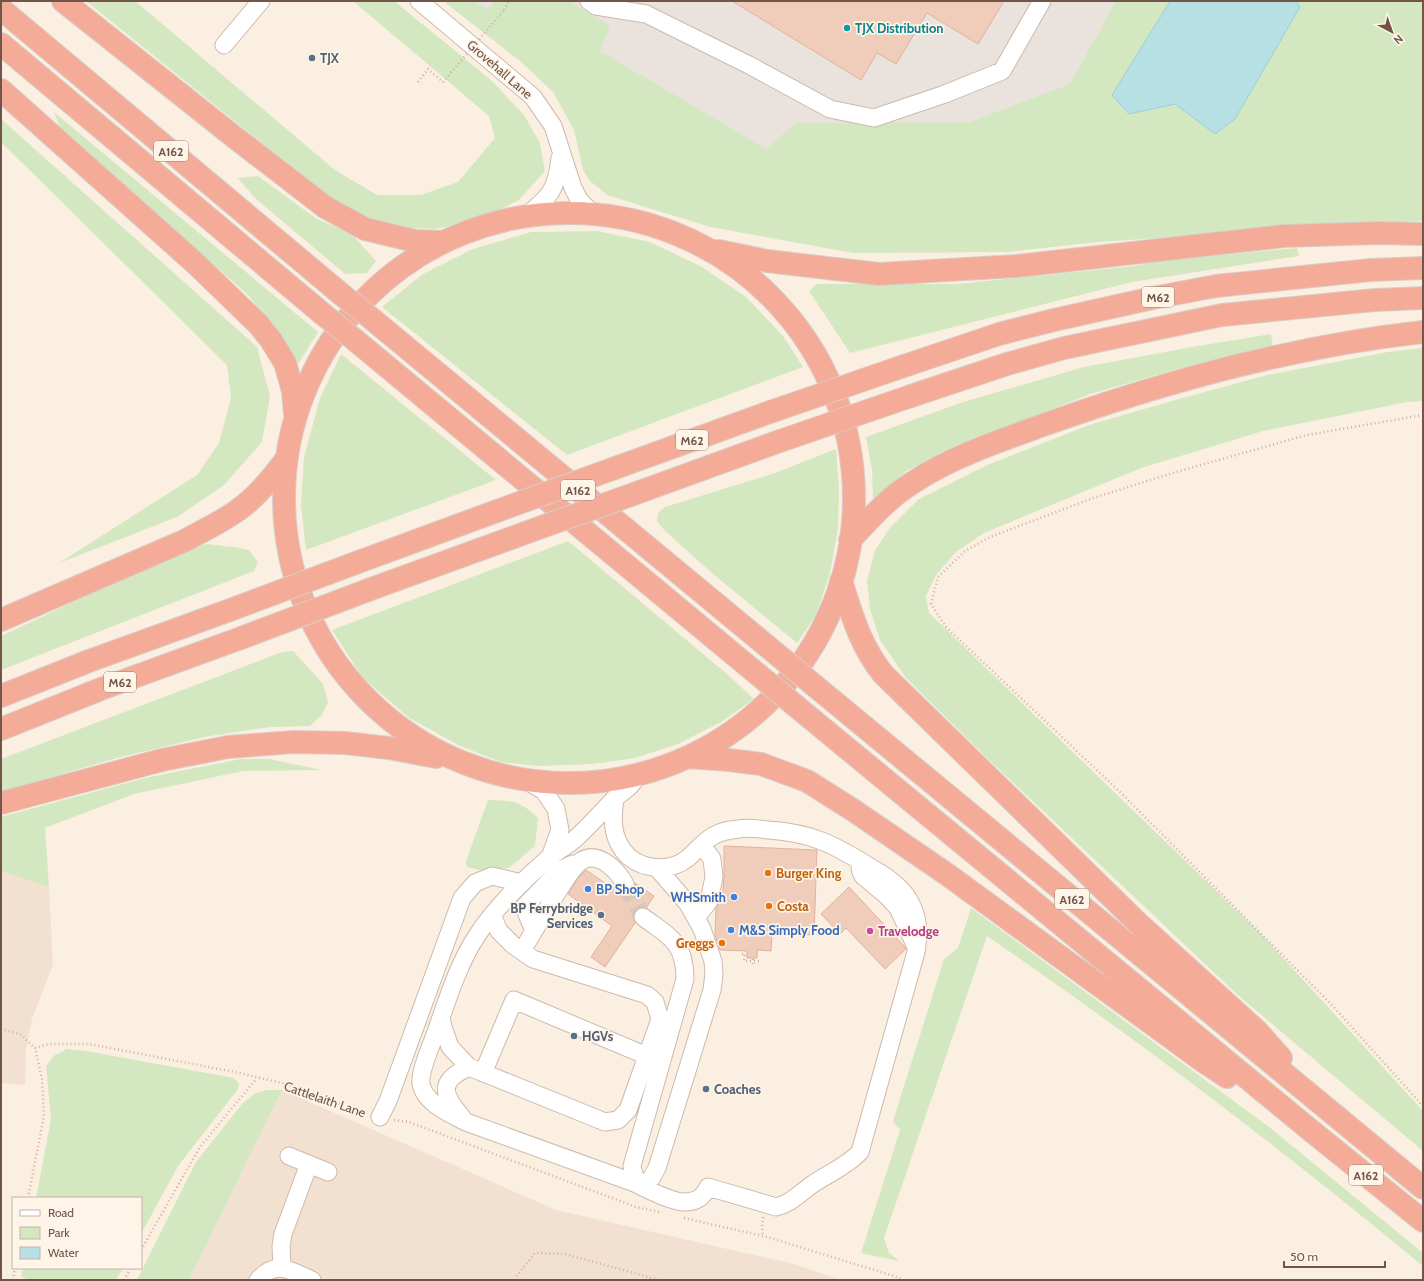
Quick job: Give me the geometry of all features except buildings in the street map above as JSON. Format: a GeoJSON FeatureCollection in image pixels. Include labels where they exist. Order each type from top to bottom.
{"type":"FeatureCollection","features":[{"type":"Feature","properties":{"kind":"highway"},"geometry":{"type":"LineString","coordinates":[[63,1],[232,136],[325,207],[366,229],[415,241],[444,242]]}},
{"type":"Feature","properties":{"kind":"highway","name":"A162"},"geometry":{"type":"LineString","coordinates":[[1,9],[341,294],[1423,1188]]}},
{"type":"Feature","properties":{"kind":"highway","name":"A162"},"geometry":{"type":"LineString","coordinates":[[1,44],[324,315],[797,707],[1309,1129],[1423,1221]]}},
{"type":"Feature","properties":{"kind":"highway"},"geometry":{"type":"LineString","coordinates":[[1,90],[195,263],[259,325],[271,340],[285,363],[293,391],[296,417]]}},
{"type":"Feature","properties":{"kind":"highway"},"geometry":{"type":"LineString","coordinates":[[569,213],[606,216],[642,223],[676,234],[708,249],[748,276],[766,292],[798,329],[822,366],[843,422],[851,461],[854,500],[850,540],[841,581],[829,613],[813,644],[794,672],[776,693],[745,721],[717,741],[686,757],[640,774],[579,783],[525,780],[479,769],[428,746],[400,728],[374,707],[351,683],[331,656],[314,628],[301,597],[292,565],[286,533],[284,500],[287,458],[296,417],[316,366],[330,342],[346,320],[365,299],[385,281],[407,264],[444,242],[482,226],[525,217],[569,213]]}},
{"type":"Feature","properties":{"kind":"highway"},"geometry":{"type":"LineString","coordinates":[[708,249],[767,261],[879,274],[1018,266],[1284,236],[1378,233],[1423,234]]}},
{"type":"Feature","properties":{"kind":"highway","name":"M62"},"geometry":{"type":"LineString","coordinates":[[1,696],[89,661],[614,468],[770,412],[999,334],[1153,298],[1216,286],[1371,270],[1423,268]]}},
{"type":"Feature","properties":{"kind":"highway","name":"M62"},"geometry":{"type":"LineString","coordinates":[[1,729],[101,689],[525,533],[780,441],[1007,364],[1064,348],[1222,315],[1375,300],[1423,298]]}},
{"type":"Feature","properties":{"kind":"highway"},"geometry":{"type":"LineString","coordinates":[[850,540],[884,504],[911,483],[966,455],[1026,431],[1202,374],[1289,353],[1374,337],[1423,332]]}},
{"type":"Feature","properties":{"kind":"highway"},"geometry":{"type":"LineString","coordinates":[[1,620],[209,528],[238,510],[262,489],[287,458]]}},
{"type":"Feature","properties":{"kind":"highway"},"geometry":{"type":"LineString","coordinates":[[841,581],[862,644],[872,661],[883,674],[1135,920],[1258,1031],[1330,1112]]}},
{"type":"Feature","properties":{"kind":"highway"},"geometry":{"type":"LineString","coordinates":[[1,803],[162,760],[228,746],[294,742],[345,743],[389,748],[457,760]]}},
{"type":"Feature","properties":{"kind":"highway"},"geometry":{"type":"LineString","coordinates":[[686,757],[762,764],[807,781],[853,810],[948,875],[1203,1061],[1309,1129]]}},
{"type":"Feature","properties":{"kind":"street"},"geometry":{"type":"LineString","coordinates":[[224,45],[261,1]]}},
{"type":"Feature","properties":{"kind":"street","name":"Grovehall Lane"},"geometry":{"type":"LineString","coordinates":[[418,1],[533,97],[553,126],[573,188],[580,201],[594,215]]}},
{"type":"Feature","properties":{"kind":"street"},"geometry":{"type":"LineString","coordinates":[[589,1],[596,6],[646,14],[830,109],[874,118],[945,94],[1002,71],[1042,1]]}},
{"type":"Feature","properties":{"kind":"street","name":"Grovehall Lane"},"geometry":{"type":"LineString","coordinates":[[525,217],[548,198],[558,176],[561,152]]}},
{"type":"Feature","properties":{"kind":"street"},"geometry":{"type":"LineString","coordinates":[[615,798],[613,829],[617,841],[624,852],[633,860],[645,866],[668,868],[678,864],[687,859],[712,837],[725,830],[740,828],[784,831],[805,835],[825,842],[882,874],[898,887],[908,898],[914,911],[918,925],[919,938],[917,949],[860,1152],[852,1160],[813,1184],[784,1205],[776,1207],[708,1186],[705,1193],[690,1202],[677,1201],[654,1194],[643,1187],[466,1122],[445,1112],[436,1105],[426,1094],[421,1084],[422,1074],[441,1017],[463,960],[476,937],[492,915],[522,883],[550,857],[574,840],[615,798],[629,787],[640,774]]}},
{"type":"Feature","properties":{"kind":"street"},"geometry":{"type":"LineString","coordinates":[[525,780],[544,791],[556,809],[560,830],[550,857]]}},
{"type":"Feature","properties":{"kind":"street"},"geometry":{"type":"LineString","coordinates":[[696,918],[709,901],[714,877],[712,860],[702,845]]}},
{"type":"Feature","properties":{"kind":"street"},"geometry":{"type":"LineString","coordinates":[[522,951],[534,931],[524,907],[560,870],[590,858],[601,860],[613,867],[625,884]]}},
{"type":"Feature","properties":{"kind":"street"},"geometry":{"type":"LineString","coordinates":[[643,1187],[652,1177],[657,1168],[712,990],[714,974],[713,961],[702,929],[688,904],[657,868]]}},
{"type":"Feature","properties":{"kind":"street","name":"Cattlelaith Lane"},"geometry":{"type":"LineString","coordinates":[[380,1117],[388,1101],[462,898],[475,883],[492,876],[522,883]]}},
{"type":"Feature","properties":{"kind":"street"},"geometry":{"type":"LineString","coordinates":[[441,1017],[450,1047],[476,1070],[605,1122],[618,1120],[628,1110],[660,1019],[655,1002],[647,995],[533,959],[513,945],[499,931],[492,915]]}},
{"type":"Feature","properties":{"kind":"street"},"geometry":{"type":"LineString","coordinates":[[643,917],[671,938],[680,948],[685,964],[686,979],[632,1166],[635,1178],[643,1187]]}},
{"type":"Feature","properties":{"kind":"street"},"geometry":{"type":"LineString","coordinates":[[466,1122],[452,1105],[446,1095],[446,1089],[452,1076],[476,1070],[514,1000],[647,1056]]}},
{"type":"Feature","properties":{"kind":"street"},"geometry":{"type":"LineString","coordinates":[[289,1156],[328,1172]]}},
{"type":"Feature","properties":{"kind":"street"},"geometry":{"type":"LineString","coordinates":[[282,1268],[280,1246],[283,1234],[309,1164]]}},
{"type":"Feature","properties":{"kind":"street"},"geometry":{"type":"LineString","coordinates":[[258,1280],[264,1274],[273,1269],[282,1268],[312,1280]]}},
{"type":"Feature","properties":{"kind":"path"},"geometry":{"type":"LineString","coordinates":[[418,82],[428,69],[443,82],[504,10],[509,1]]}},
{"type":"Feature","properties":{"kind":"path"},"geometry":{"type":"LineString","coordinates":[[1423,416],[1400,418],[1307,435],[1176,472],[1093,498],[990,537],[965,551],[938,577],[931,604],[946,627],[1120,792],[1331,1004],[1423,1106]]}},
{"type":"Feature","properties":{"kind":"path"},"geometry":{"type":"LineString","coordinates":[[742,954],[745,954],[744,961],[761,961]]}},
{"type":"Feature","properties":{"kind":"path"},"geometry":{"type":"LineString","coordinates":[[1,1029],[20,1034],[35,1048],[42,1079],[44,1116],[28,1197]]}},
{"type":"Feature","properties":{"kind":"path","name":"Cattlelaith Lane"},"geometry":{"type":"LineString","coordinates":[[35,1048],[49,1044],[89,1044],[240,1073],[295,1086],[353,1110],[380,1117]]}},
{"type":"Feature","properties":{"kind":"path"},"geometry":{"type":"LineString","coordinates":[[142,1248],[200,1147],[257,1078]]}},
{"type":"Feature","properties":{"kind":"path"},"geometry":{"type":"LineString","coordinates":[[517,1280],[516,1277],[535,1253],[565,1254],[659,1280]]}},
{"type":"Feature","properties":{"kind":"path"},"geometry":{"type":"LineString","coordinates":[[13,1280],[15,1269]]}},
{"type":"Feature","properties":{"kind":"path"},"geometry":{"type":"LineString","coordinates":[[124,1280],[130,1269]]}},
{"type":"Feature","properties":{"kind":"shaded area"},"geometry":{"type":"Polygon","coordinates":[[[473,1],[1143,1],[1038,184],[777,176],[533,39],[473,1]]]}},
{"type":"Feature","properties":{"kind":"shaded area"},"geometry":{"type":"Polygon","coordinates":[[[1,871],[49,887],[53,965],[32,1019],[26,1050],[25,1085],[1,1083],[1,871]]]}},
{"type":"Feature","properties":{"kind":"shaded area"},"geometry":{"type":"Polygon","coordinates":[[[282,1090],[556,1210],[794,1264],[841,1280],[189,1280],[282,1090]]]}},
{"type":"Feature","properties":{"kind":"green space"},"geometry":{"type":"Polygon","coordinates":[[[86,1],[135,1],[335,170],[377,195],[421,195],[458,182],[495,138],[489,116],[353,1],[394,1],[491,80],[524,115],[540,143],[545,171],[519,200],[475,222],[435,229],[407,228],[366,221],[330,198],[86,1]]]}},
{"type":"Feature","properties":{"kind":"green space"},"geometry":{"type":"Polygon","coordinates":[[[443,1],[473,1],[488,10],[494,1],[568,1],[610,26],[600,51],[766,149],[796,123],[970,122],[1070,84],[1116,1],[1423,1],[1423,221],[1098,242],[1008,252],[853,253],[710,227],[607,195],[589,180],[583,170],[574,130],[553,92],[520,61],[443,1]]]}},
{"type":"Feature","properties":{"kind":"green space"},"geometry":{"type":"Polygon","coordinates":[[[54,112],[318,332],[298,364],[249,296],[60,128],[54,112]]]}},
{"type":"Feature","properties":{"kind":"green space"},"geometry":{"type":"Polygon","coordinates":[[[1,119],[257,347],[270,396],[262,442],[224,485],[177,517],[59,563],[197,475],[219,443],[231,398],[227,365],[1,142],[1,119]]]}},
{"type":"Feature","properties":{"kind":"green space"},"geometry":{"type":"Polygon","coordinates":[[[258,176],[317,219],[351,233],[376,261],[367,273],[345,274],[254,197],[238,178],[258,176]]]}},
{"type":"Feature","properties":{"kind":"green space"},"geometry":{"type":"Polygon","coordinates":[[[597,231],[650,242],[702,267],[746,297],[783,336],[803,367],[567,455],[382,307],[423,274],[473,249],[531,232],[597,231]]]}},
{"type":"Feature","properties":{"kind":"green space"},"geometry":{"type":"Polygon","coordinates":[[[1297,248],[1299,256],[1132,282],[850,353],[809,291],[817,284],[957,284],[1135,266],[1166,260],[1297,248]]]}},
{"type":"Feature","properties":{"kind":"green space"},"geometry":{"type":"Polygon","coordinates":[[[1271,334],[1273,347],[1181,368],[1090,394],[953,449],[906,471],[873,500],[872,470],[866,437],[963,402],[1084,367],[1271,334]]]}},
{"type":"Feature","properties":{"kind":"green space"},"geometry":{"type":"Polygon","coordinates":[[[1423,348],[1423,401],[1407,402],[1263,431],[1141,468],[984,533],[956,552],[936,575],[926,596],[929,613],[1263,936],[1423,1111],[1423,1151],[1240,997],[985,756],[906,678],[880,640],[870,609],[867,581],[875,550],[890,528],[919,499],[987,465],[1092,424],[1267,375],[1388,352],[1423,348]]]}},
{"type":"Feature","properties":{"kind":"green space"},"geometry":{"type":"Polygon","coordinates":[[[341,354],[496,480],[306,550],[301,505],[304,457],[320,398],[341,354]]]}},
{"type":"Feature","properties":{"kind":"green space"},"geometry":{"type":"Polygon","coordinates":[[[836,449],[839,488],[838,528],[830,573],[816,615],[797,643],[713,574],[665,531],[657,521],[658,513],[665,507],[775,473],[836,449]]]}},
{"type":"Feature","properties":{"kind":"green space"},"geometry":{"type":"Polygon","coordinates":[[[568,541],[727,674],[754,699],[721,722],[678,744],[635,758],[593,764],[537,766],[501,762],[460,746],[408,717],[362,677],[332,630],[568,541]]]}},
{"type":"Feature","properties":{"kind":"green space"},"geometry":{"type":"Polygon","coordinates":[[[206,544],[249,550],[258,562],[254,571],[1,670],[1,636],[173,555],[206,544]]]}},
{"type":"Feature","properties":{"kind":"green space"},"geometry":{"type":"Polygon","coordinates":[[[293,651],[323,684],[328,703],[321,716],[310,726],[270,727],[204,737],[113,759],[1,792],[1,759],[282,652],[293,651]]]}},
{"type":"Feature","properties":{"kind":"green space"},"geometry":{"type":"Polygon","coordinates":[[[241,759],[269,759],[322,770],[243,771],[134,794],[45,828],[49,887],[1,871],[1,817],[145,778],[241,759]]]}},
{"type":"Feature","properties":{"kind":"green space"},"geometry":{"type":"Polygon","coordinates":[[[488,800],[510,801],[525,808],[538,818],[535,846],[509,868],[480,870],[467,867],[466,861],[488,800]]]}},
{"type":"Feature","properties":{"kind":"green space"},"geometry":{"type":"Polygon","coordinates":[[[971,908],[1269,1127],[1423,1253],[1423,1266],[1317,1180],[1209,1096],[1099,1015],[987,936],[884,1238],[889,1253],[899,1261],[861,1253],[900,1130],[893,1121],[944,959],[958,948],[971,908]]]}},
{"type":"Feature","properties":{"kind":"green space"},"geometry":{"type":"Polygon","coordinates":[[[67,1049],[86,1051],[234,1078],[239,1084],[238,1089],[178,1166],[142,1232],[142,1197],[36,1197],[51,1119],[46,1066],[55,1055],[67,1049]]]}},
{"type":"Feature","properties":{"kind":"green space"},"geometry":{"type":"Polygon","coordinates":[[[267,1090],[282,1090],[189,1280],[137,1280],[196,1162],[242,1104],[254,1094],[267,1090]]]}},
{"type":"Feature","properties":{"kind":"green space"},"geometry":{"type":"Polygon","coordinates":[[[23,1269],[122,1269],[116,1280],[32,1280],[21,1277],[23,1269]]]}},
{"type":"Feature","properties":{"kind":"water"},"geometry":{"type":"Polygon","coordinates":[[[1170,1],[1296,1],[1300,7],[1235,119],[1215,134],[1175,104],[1129,114],[1112,95],[1170,1]]]}},
{"type":"Feature","properties":{"kind":"tunnel"},"geometry":{"type":"LineString","coordinates":[[625,884],[643,917]]}},
{"type":"Feature","properties":{"kind":"place","name":"TJX Distribution"},"geometry":{"type":"Point","coordinates":[847,28]}},
{"type":"Feature","properties":{"kind":"place","name":"TJX"},"geometry":{"type":"Point","coordinates":[312,58]}},
{"type":"Feature","properties":{"kind":"place","name":"Burger King"},"geometry":{"type":"Point","coordinates":[768,873]}},
{"type":"Feature","properties":{"kind":"place","name":"BP Shop"},"geometry":{"type":"Point","coordinates":[588,889]}},
{"type":"Feature","properties":{"kind":"place","name":"WHSmith"},"geometry":{"type":"Point","coordinates":[734,897]}},
{"type":"Feature","properties":{"kind":"place","name":"Costa"},"geometry":{"type":"Point","coordinates":[769,906]}},
{"type":"Feature","properties":{"kind":"place","name":"BP Ferrybridge Services"},"geometry":{"type":"Point","coordinates":[601,915]}},
{"type":"Feature","properties":{"kind":"place","name":"M&S Simply Food"},"geometry":{"type":"Point","coordinates":[731,930]}},
{"type":"Feature","properties":{"kind":"place","name":"Travelodge"},"geometry":{"type":"Point","coordinates":[870,931]}},
{"type":"Feature","properties":{"kind":"place","name":"Greggs"},"geometry":{"type":"Point","coordinates":[722,943]}},
{"type":"Feature","properties":{"kind":"place","name":"HGVs"},"geometry":{"type":"Point","coordinates":[574,1036]}},
{"type":"Feature","properties":{"kind":"place","name":"Coaches"},"geometry":{"type":"Point","coordinates":[706,1089]}}]}
